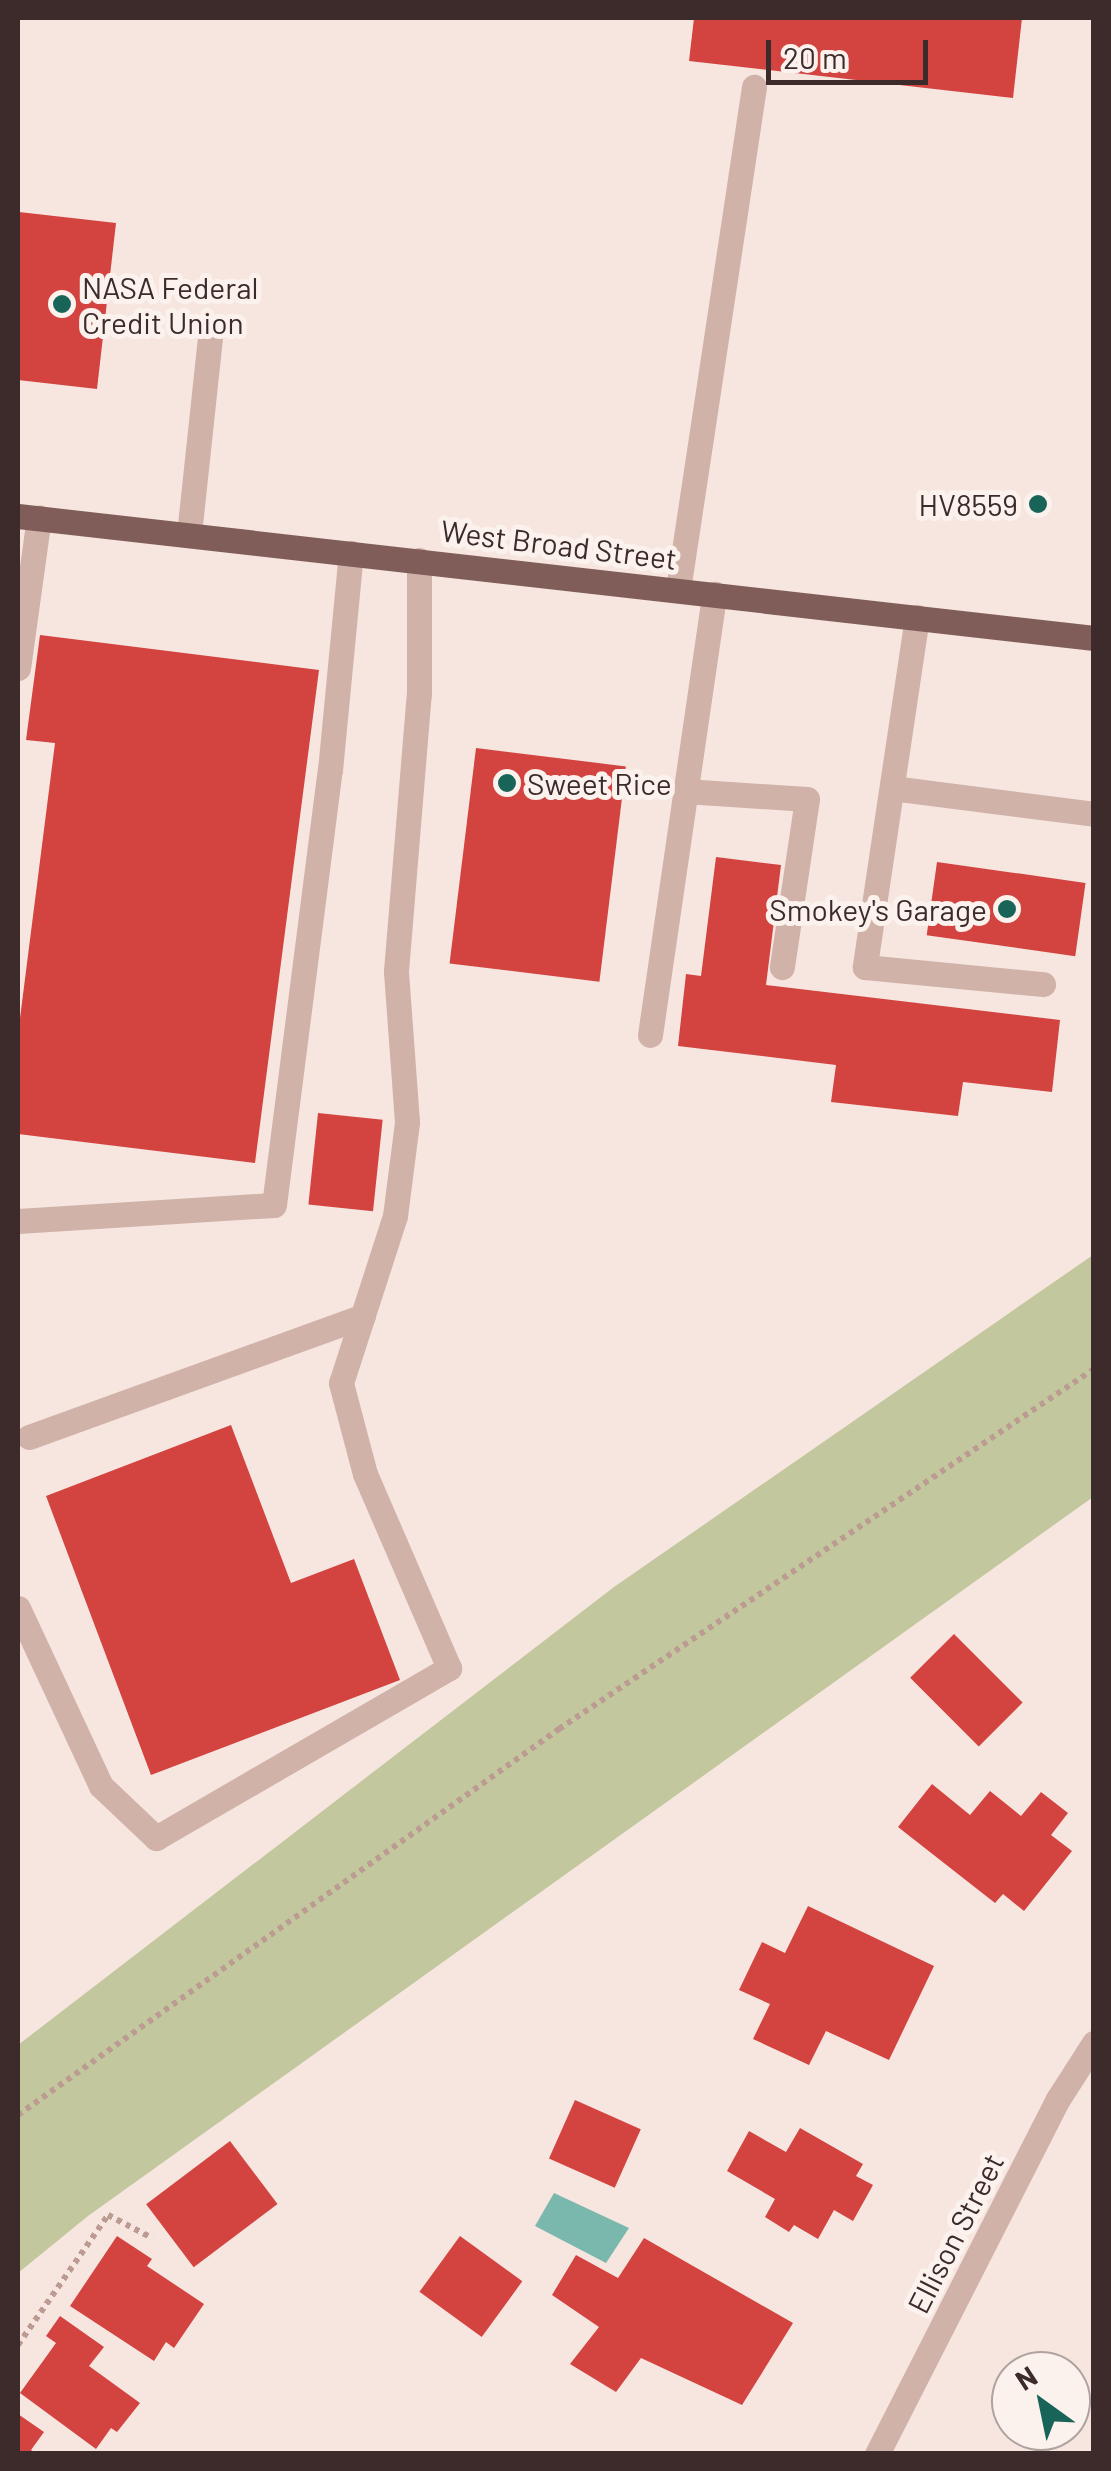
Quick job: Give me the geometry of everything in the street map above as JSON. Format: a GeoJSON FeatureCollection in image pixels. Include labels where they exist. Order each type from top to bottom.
{"type":"FeatureCollection","features":[{"type":"Feature","properties":{"kind":"main road","name":"West Broad Street"},"geometry":{"type":"LineString","coordinates":[[28,516],[1094,638]]}},
{"type":"Feature","properties":{"kind":"street"},"geometry":{"type":"LineString","coordinates":[[678,590],[754,88]]}},
{"type":"Feature","properties":{"kind":"street"},"geometry":{"type":"LineString","coordinates":[[189,534],[210,327]]}},
{"type":"Feature","properties":{"kind":"street"},"geometry":{"type":"LineString","coordinates":[[18,668],[28,516]]}},
{"type":"Feature","properties":{"kind":"street"},"geometry":{"type":"LineString","coordinates":[[18,1221],[274,1205],[330,770],[350,553]]}},
{"type":"Feature","properties":{"kind":"street"},"geometry":{"type":"LineString","coordinates":[[18,1608],[101,1786],[156,1838],[449,1668],[364,1474],[341,1383],[395,1216],[407,1122],[396,971],[420,694],[419,560]]}},
{"type":"Feature","properties":{"kind":"street"},"geometry":{"type":"LineString","coordinates":[[650,1035],[714,594]]}},
{"type":"Feature","properties":{"kind":"street"},"geometry":{"type":"LineString","coordinates":[[917,617],[865,967],[1043,984]]}},
{"type":"Feature","properties":{"kind":"street"},"geometry":{"type":"LineString","coordinates":[[892,788],[1094,814]]}},
{"type":"Feature","properties":{"kind":"street"},"geometry":{"type":"LineString","coordinates":[[684,791],[807,799],[782,967]]}},
{"type":"Feature","properties":{"kind":"street"},"geometry":{"type":"LineString","coordinates":[[29,1438],[363,1316]]}},
{"type":"Feature","properties":{"kind":"street","name":"Ellison Street"},"geometry":{"type":"LineString","coordinates":[[877,2454],[1058,2098],[1094,2043]]}},
{"type":"Feature","properties":{"kind":"path"},"geometry":{"type":"LineString","coordinates":[[18,2116],[559,1729],[1094,1369]]}},
{"type":"Feature","properties":{"kind":"path"},"geometry":{"type":"LineString","coordinates":[[18,2345],[108,2215],[152,2238]]}},
{"type":"Feature","properties":{"kind":"green space"},"geometry":{"type":"Polygon","coordinates":[[[1093,1255],[1093,1497],[88,2216],[18,2273],[18,2045],[614,1587],[1093,1255]]]}},
{"type":"Feature","properties":{"kind":"water"},"geometry":{"type":"Polygon","coordinates":[[[554,2193],[629,2228],[606,2263],[535,2226],[554,2193]]]}},
{"type":"Feature","properties":{"kind":"building"},"geometry":{"type":"Polygon","coordinates":[[[694,18],[1022,18],[1013,98],[689,61],[694,18]]]}},
{"type":"Feature","properties":{"kind":"building","name":"NASA Federal Credit Union"},"geometry":{"type":"Polygon","coordinates":[[[19,212],[116,223],[97,389],[18,380],[19,212]]]}},
{"type":"Feature","properties":{"kind":"building"},"geometry":{"type":"Polygon","coordinates":[[[40,635],[319,670],[255,1163],[18,1134],[18,1034],[55,743],[26,740],[40,635]]]}},
{"type":"Feature","properties":{"kind":"building"},"geometry":{"type":"Polygon","coordinates":[[[476,748],[626,766],[599,982],[450,963],[476,748]]]}},
{"type":"Feature","properties":{"kind":"building"},"geometry":{"type":"Polygon","coordinates":[[[716,857],[781,865],[766,985],[1060,1020],[1052,1092],[963,1082],[958,1116],[831,1102],[836,1065],[678,1046],[686,974],[701,976],[716,857]]]}},
{"type":"Feature","properties":{"kind":"building","name":"Smokey's Garage"},"geometry":{"type":"Polygon","coordinates":[[[937,862],[1086,883],[1075,956],[927,935],[937,862]]]}},
{"type":"Feature","properties":{"kind":"building"},"geometry":{"type":"Polygon","coordinates":[[[318,1113],[383,1120],[373,1211],[308,1204],[318,1113]]]}},
{"type":"Feature","properties":{"kind":"building"},"geometry":{"type":"Polygon","coordinates":[[[231,1425],[291,1583],[354,1559],[400,1680],[151,1775],[46,1496],[231,1425]]]}},
{"type":"Feature","properties":{"kind":"building"},"geometry":{"type":"Polygon","coordinates":[[[954,1634],[1023,1703],[979,1746],[910,1678],[954,1634]]]}},
{"type":"Feature","properties":{"kind":"building"},"geometry":{"type":"Polygon","coordinates":[[[932,1784],[970,1815],[990,1791],[1021,1816],[1041,1792],[1068,1813],[1051,1835],[1072,1851],[1024,1911],[1003,1894],[995,1903],[898,1827],[932,1784]]]}},
{"type":"Feature","properties":{"kind":"building"},"geometry":{"type":"Polygon","coordinates":[[[808,1906],[934,1966],[889,2060],[826,2031],[809,2065],[753,2039],[770,2004],[739,1990],[762,1942],[785,1953],[808,1906]]]}},
{"type":"Feature","properties":{"kind":"building"},"geometry":{"type":"Polygon","coordinates":[[[575,2100],[641,2129],[615,2188],[549,2158],[575,2100]]]}},
{"type":"Feature","properties":{"kind":"building"},"geometry":{"type":"Polygon","coordinates":[[[800,2128],[863,2164],[856,2176],[873,2185],[853,2221],[834,2210],[818,2239],[794,2225],[789,2232],[765,2217],[775,2199],[727,2171],[749,2131],[786,2152],[800,2128]]]}},
{"type":"Feature","properties":{"kind":"building"},"geometry":{"type":"Polygon","coordinates":[[[230,2141],[278,2204],[194,2267],[146,2204],[230,2141]]]}},
{"type":"Feature","properties":{"kind":"building"},"geometry":{"type":"Polygon","coordinates":[[[117,2236],[152,2259],[147,2266],[204,2304],[174,2348],[166,2342],[154,2361],[70,2306],[117,2236]]]}},
{"type":"Feature","properties":{"kind":"building"},"geometry":{"type":"Polygon","coordinates":[[[460,2236],[522,2281],[482,2337],[419,2292],[460,2236]]]}},
{"type":"Feature","properties":{"kind":"building"},"geometry":{"type":"Polygon","coordinates":[[[644,2238],[793,2323],[742,2405],[641,2358],[616,2392],[570,2364],[599,2327],[552,2295],[576,2255],[618,2278],[644,2238]]]}},
{"type":"Feature","properties":{"kind":"building"},"geometry":{"type":"Polygon","coordinates":[[[60,2316],[104,2347],[89,2366],[140,2403],[117,2432],[111,2428],[96,2449],[20,2393],[56,2343],[46,2336],[60,2316]]]}},
{"type":"Feature","properties":{"kind":"building"},"geometry":{"type":"Polygon","coordinates":[[[18,2414],[44,2432],[31,2450],[36,2454],[18,2454],[18,2414]]]}},
{"type":"Feature","properties":{"kind":"place","name":"NASA Federal Credit Union"},"geometry":{"type":"Point","coordinates":[62,304]}},
{"type":"Feature","properties":{"kind":"place","name":"HV8559"},"geometry":{"type":"Point","coordinates":[1038,504]}},
{"type":"Feature","properties":{"kind":"place","name":"Sweet Rice"},"geometry":{"type":"Point","coordinates":[507,783]}},
{"type":"Feature","properties":{"kind":"place","name":"Smokey's Garage"},"geometry":{"type":"Point","coordinates":[1007,909]}}]}
